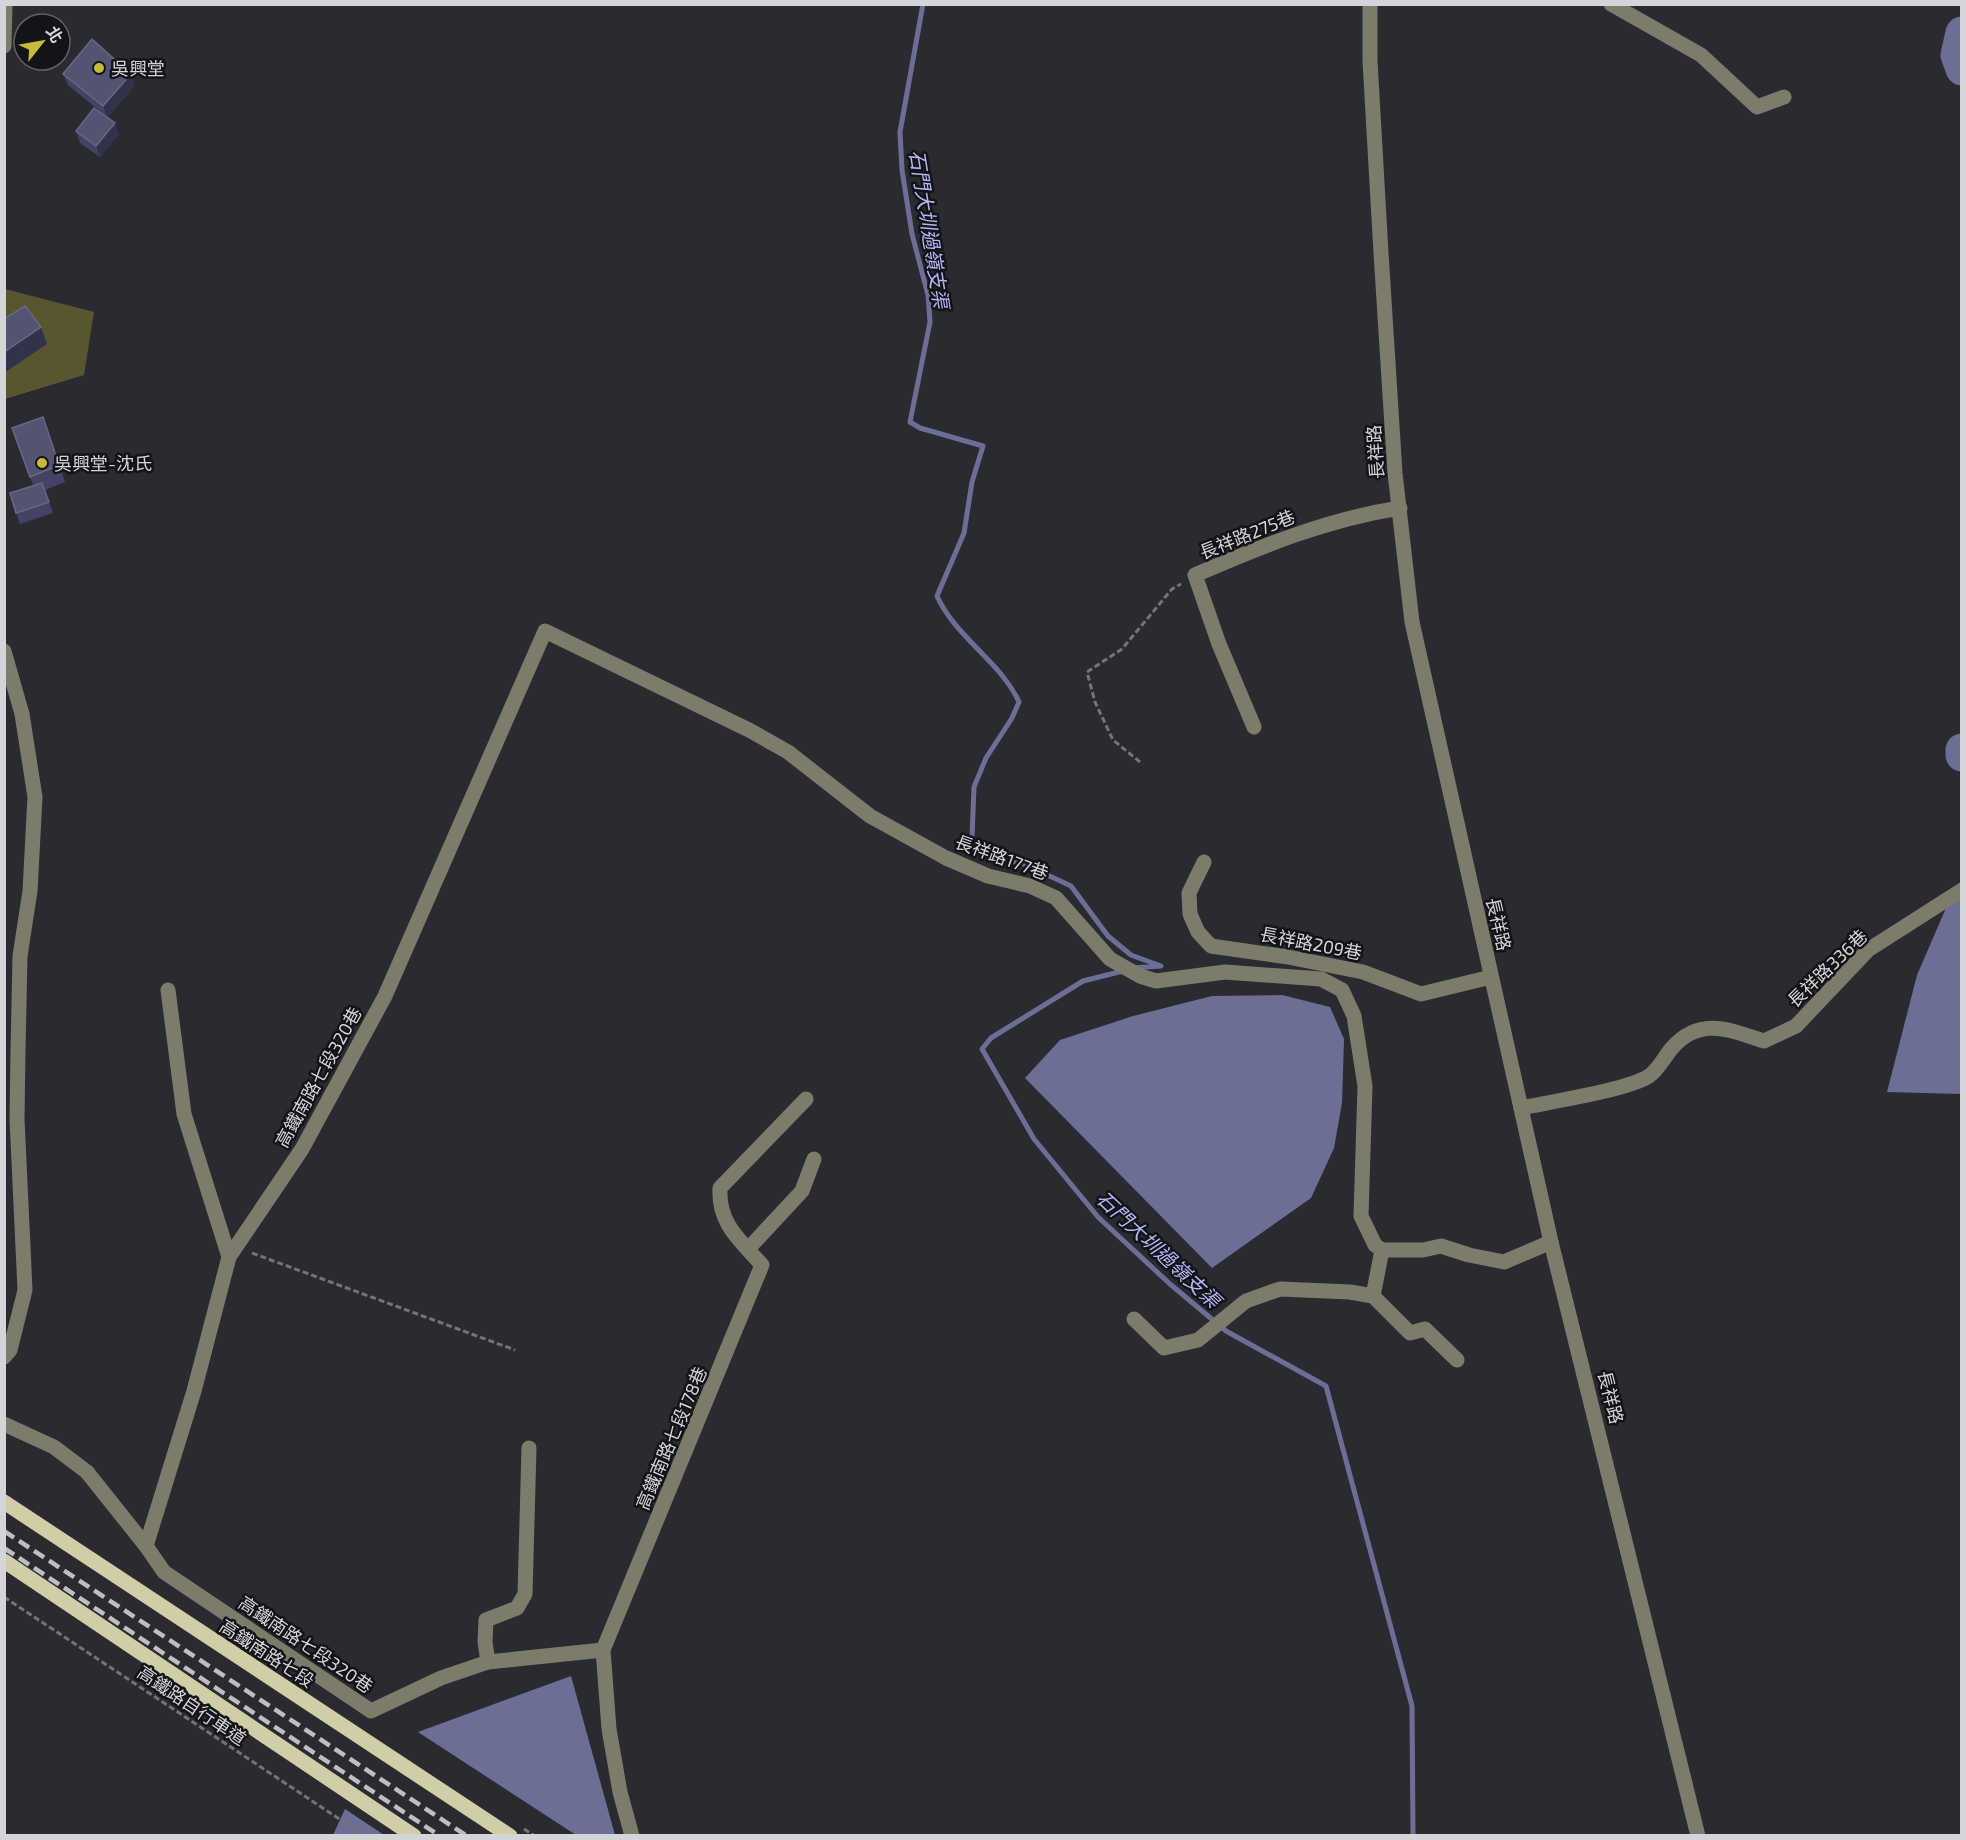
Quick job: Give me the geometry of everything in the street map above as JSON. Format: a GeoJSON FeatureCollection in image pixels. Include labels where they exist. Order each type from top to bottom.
{"type":"FeatureCollection","features":[{"type":"Feature","properties":{"kind":"main road","name":"高鐵南路七段"},"geometry":{"type":"LineString","coordinates":[[4,1502],[510,1836]]}},
{"type":"Feature","properties":{"kind":"main road"},"geometry":{"type":"LineString","coordinates":[[4,1562],[414,1836]]}},
{"type":"Feature","properties":{"kind":"street"},"geometry":{"type":"LineString","coordinates":[[4,46],[5,4]]}},
{"type":"Feature","properties":{"kind":"street","name":"長祥路"},"geometry":{"type":"LineString","coordinates":[[1370,4],[1381,253],[1400,508],[1412,622],[1551,1242],[1698,1836]]}},
{"type":"Feature","properties":{"kind":"street"},"geometry":{"type":"LineString","coordinates":[[1611,4],[1701,55],[1757,107],[1784,97]]}},
{"type":"Feature","properties":{"kind":"street","name":"長祥路275巷"},"geometry":{"type":"LineString","coordinates":[[1254,727],[1219,644],[1195,575],[1255,550],[1353,515],[1400,508]]}},
{"type":"Feature","properties":{"kind":"street","name":"高鐵南路七段320巷"},"geometry":{"type":"LineString","coordinates":[[146,1546],[194,1391],[229,1257],[302,1149],[385,996],[545,631]]}},
{"type":"Feature","properties":{"kind":"street","name":"長祥路177巷"},"geometry":{"type":"LineString","coordinates":[[545,631],[749,730],[788,752],[870,816],[946,858],[988,876],[1030,886],[1056,898],[1110,959],[1140,976],[1156,981],[1225,972],[1301,977],[1321,979],[1342,990],[1354,1016],[1365,1086],[1361,1216],[1371,1239],[1382,1250]]}},
{"type":"Feature","properties":{"kind":"street"},"geometry":{"type":"LineString","coordinates":[[4,651],[22,714],[35,797],[30,891],[20,956],[18,1051],[17,1119],[25,1290],[10,1350],[4,1357]]}},
{"type":"Feature","properties":{"kind":"street","name":"長祥路209巷"},"geometry":{"type":"LineString","coordinates":[[1204,862],[1189,893],[1190,914],[1198,932],[1212,946],[1288,957],[1362,972],[1421,994],[1491,977]]}},
{"type":"Feature","properties":{"kind":"street","name":"長祥路336巷"},"geometry":{"type":"LineString","coordinates":[[1521,1108],[1627,1084],[1650,1076],[1674,1045],[1700,1027],[1723,1028],[1764,1041],[1796,1026],[1868,950],[1962,890]]}},
{"type":"Feature","properties":{"kind":"street"},"geometry":{"type":"LineString","coordinates":[[168,990],[184,1114],[229,1257]]}},
{"type":"Feature","properties":{"kind":"street","name":"高鐵南路七段178巷"},"geometry":{"type":"LineString","coordinates":[[632,1836],[620,1792],[609,1729],[603,1650],[762,1265],[724,1221],[719,1203],[720,1188],[806,1099]]}},
{"type":"Feature","properties":{"kind":"street"},"geometry":{"type":"LineString","coordinates":[[748,1249],[802,1191],[814,1160]]}},
{"type":"Feature","properties":{"kind":"street"},"geometry":{"type":"LineString","coordinates":[[1373,1296],[1382,1250],[1423,1250],[1441,1246],[1455,1249],[1469,1256],[1504,1262],[1551,1242]]}},
{"type":"Feature","properties":{"kind":"street"},"geometry":{"type":"LineString","coordinates":[[1134,1319],[1164,1348],[1198,1340],[1227,1314],[1264,1292],[1280,1288],[1350,1292],[1373,1296],[1410,1333],[1425,1329],[1457,1360]]}},
{"type":"Feature","properties":{"kind":"street","name":"高鐵南路七段320巷"},"geometry":{"type":"LineString","coordinates":[[4,1424],[54,1447],[87,1472],[164,1572],[371,1711],[441,1678],[489,1662],[603,1650]]}},
{"type":"Feature","properties":{"kind":"street"},"geometry":{"type":"LineString","coordinates":[[489,1662],[485,1642],[486,1620],[517,1608],[525,1594],[529,1448]]}},
{"type":"Feature","properties":{"kind":"path"},"geometry":{"type":"LineString","coordinates":[[1140,762],[1113,740],[1095,702],[1087,672],[1122,649],[1172,589],[1195,575]]}},
{"type":"Feature","properties":{"kind":"path"},"geometry":{"type":"LineString","coordinates":[[238,1244],[255,1254],[515,1350]]}},
{"type":"Feature","properties":{"kind":"path","name":"高鐵路自行車道"},"geometry":{"type":"LineString","coordinates":[[4,1597],[364,1836]]}},
{"type":"Feature","properties":{"kind":"shaded area"},"geometry":{"type":"Polygon","coordinates":[[[5,289],[94,312],[84,375],[5,399],[5,289]]]}},
{"type":"Feature","properties":{"kind":"water"},"geometry":{"type":"Polygon","coordinates":[[[1961,894],[1961,1094],[1887,1092],[1917,975],[1949,901],[1961,894]]]}},
{"type":"Feature","properties":{"kind":"water"},"geometry":{"type":"Polygon","coordinates":[[[1282,995],[1330,1007],[1344,1039],[1342,1103],[1334,1148],[1311,1198],[1212,1268],[1025,1078],[1060,1040],[1133,1016],[1212,996],[1282,995]]]}},
{"type":"Feature","properties":{"kind":"water"},"geometry":{"type":"Polygon","coordinates":[[[571,1676],[615,1835],[576,1835],[418,1732],[571,1676]]]}},
{"type":"Feature","properties":{"kind":"water"},"geometry":{"type":"Polygon","coordinates":[[[345,1809],[384,1835],[333,1835],[345,1809]]]}},
{"type":"Feature","properties":{"kind":"building","name":"吳興堂"},"geometry":{"type":"Polygon","coordinates":[[[92,39],[131,74],[103,106],[63,74],[72,72],[72,63],[92,39]]]}},
{"type":"Feature","properties":{"kind":"building"},"geometry":{"type":"Polygon","coordinates":[[[94,108],[115,123],[96,146],[76,131],[94,108]]]}},
{"type":"Feature","properties":{"kind":"building"},"geometry":{"type":"Polygon","coordinates":[[[25,306],[41,327],[4,352],[4,319],[25,306]]]}},
{"type":"Feature","properties":{"kind":"building","name":"吳興堂-沈氏"},"geometry":{"type":"Polygon","coordinates":[[[43,417],[59,465],[30,477],[12,428],[43,417]]]}},
{"type":"Feature","properties":{"kind":"building"},"geometry":{"type":"Polygon","coordinates":[[[42,483],[49,502],[16,513],[10,493],[42,483]]]}},
{"type":"Feature","properties":{"kind":"waterway","name":"石門大圳過嶺支渠"},"geometry":{"type":"LineString","coordinates":[[923,4],[900,132],[902,170],[912,234],[928,295],[930,322],[910,422],[920,428],[983,446],[972,482],[964,533],[937,596],[955,625],[1001,674],[1019,702],[1012,718],[986,758],[974,787],[972,838],[977,848],[986,856],[1024,864],[1071,886],[1108,936],[1131,955],[1161,966],[1132,968]]}},
{"type":"Feature","properties":{"kind":"waterway"},"geometry":{"type":"LineString","coordinates":[[1962,33],[1957,55],[1962,69]]}},
{"type":"Feature","properties":{"kind":"waterway"},"geometry":{"type":"LineString","coordinates":[[1962,750],[1962,755]]}},
{"type":"Feature","properties":{"kind":"waterway","name":"石門大圳過嶺支渠"},"geometry":{"type":"LineString","coordinates":[[1123,971],[1083,981],[991,1038],[982,1049],[1034,1139],[1098,1217],[1170,1284],[1226,1331],[1326,1386],[1412,1706],[1413,1836]]}},
{"type":"Feature","properties":{"kind":"railway"},"geometry":{"type":"LineString","coordinates":[[4,1531],[467,1836]]}},
{"type":"Feature","properties":{"kind":"railway"},"geometry":{"type":"LineString","coordinates":[[4,1548],[440,1836]]}},
{"type":"Feature","properties":{"kind":"place","name":"吳興堂"},"geometry":{"type":"Point","coordinates":[99,68]}},
{"type":"Feature","properties":{"kind":"place","name":"吳興堂-沈氏"},"geometry":{"type":"Point","coordinates":[42,463]}}]}
